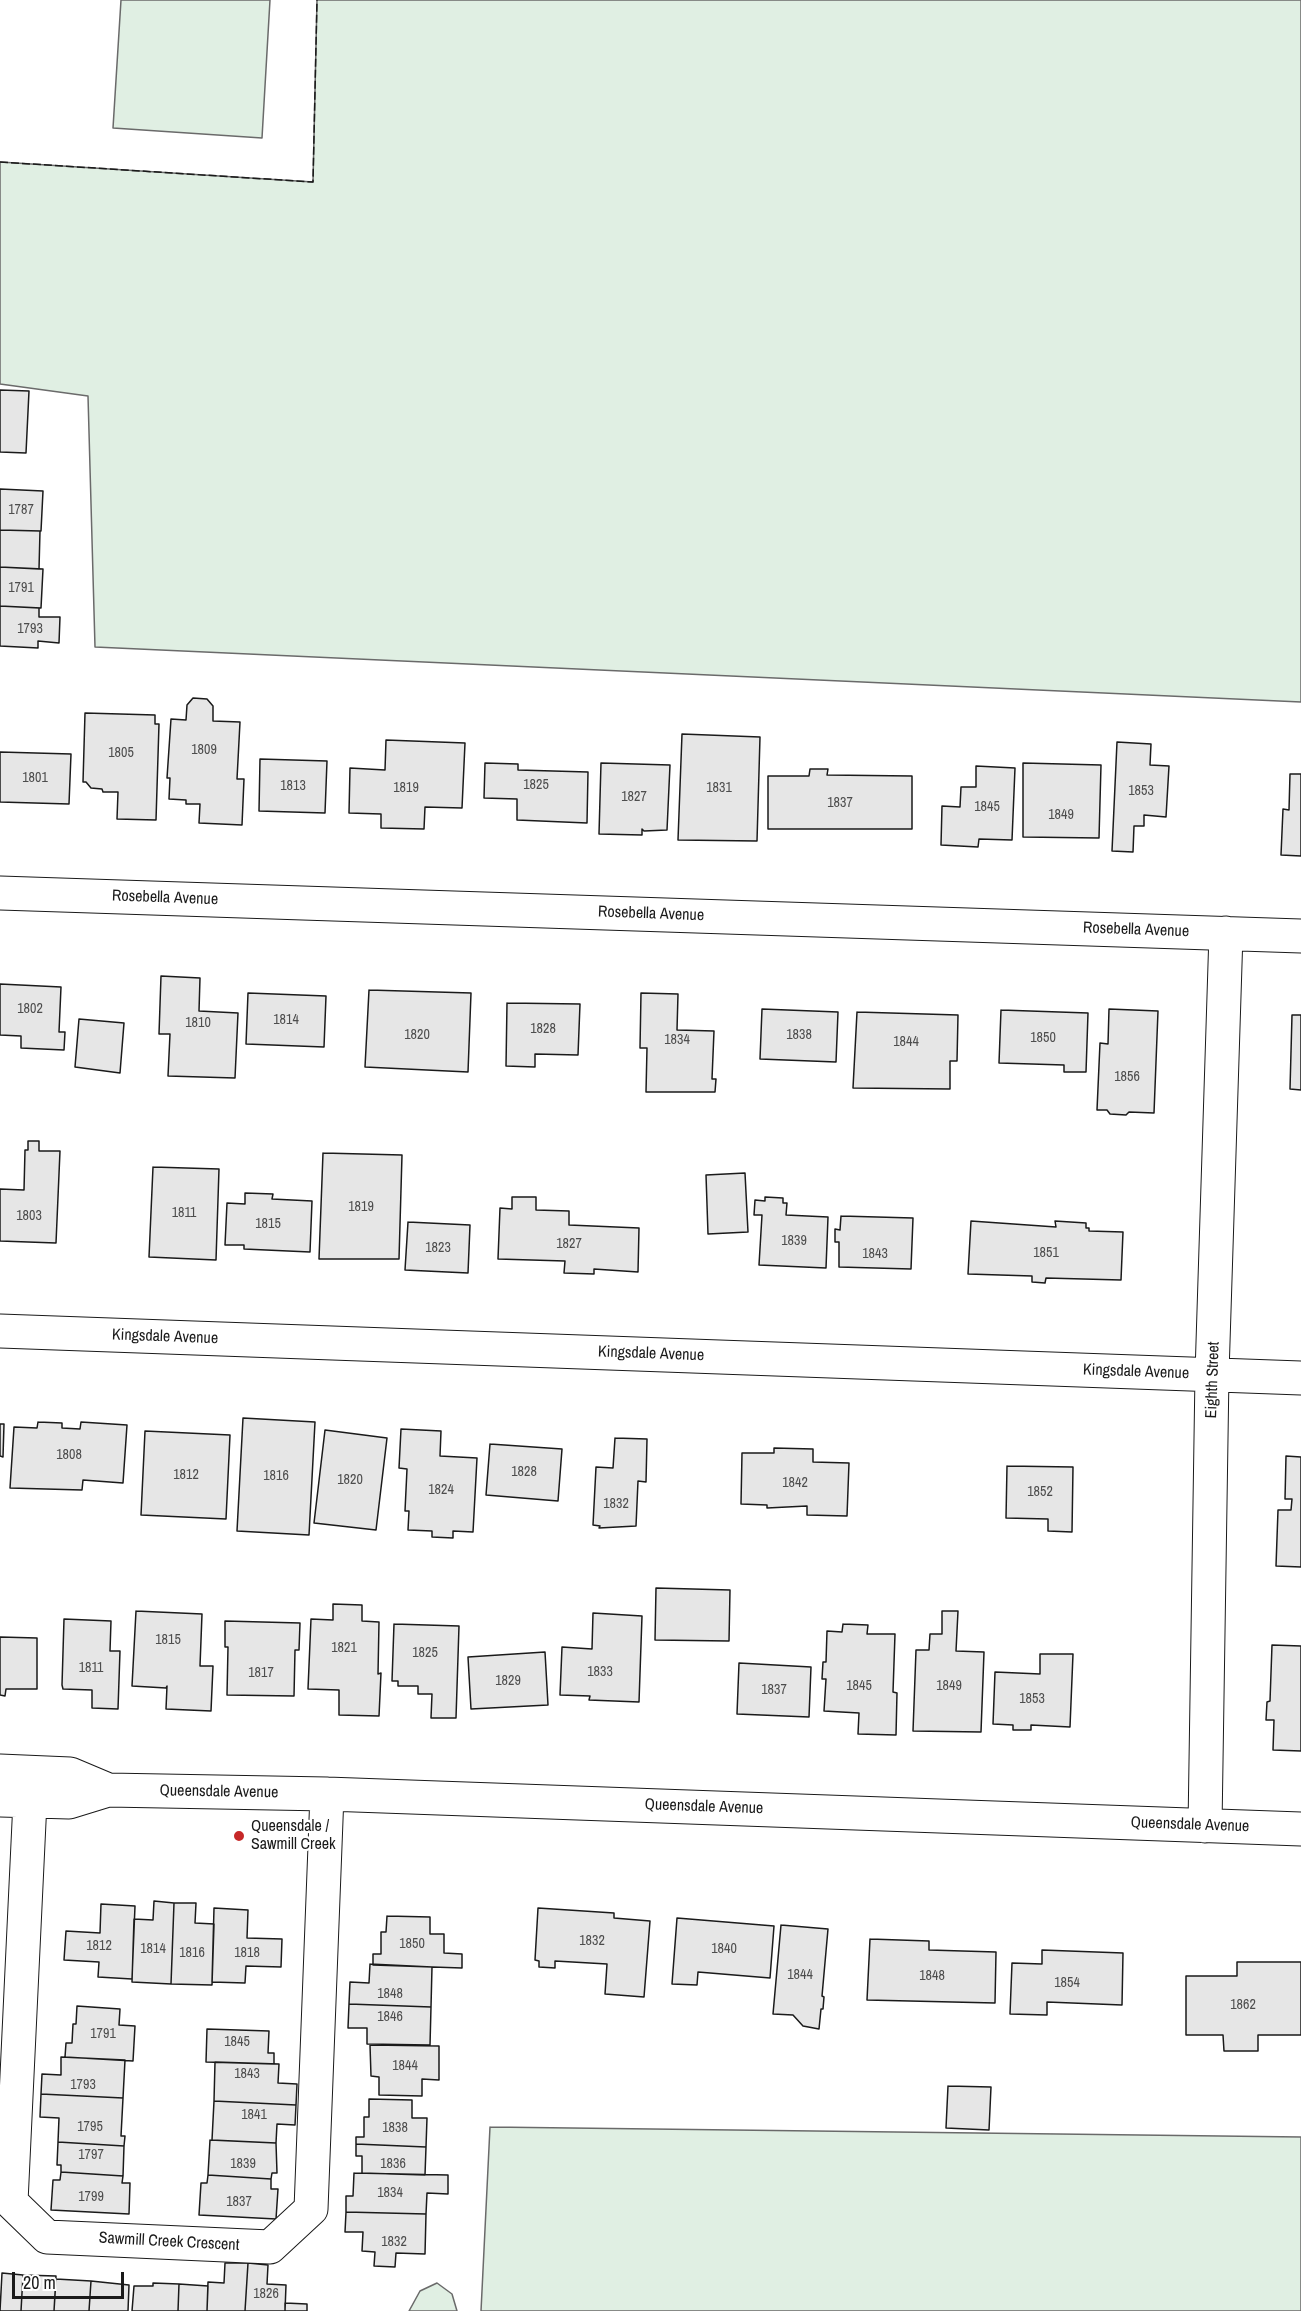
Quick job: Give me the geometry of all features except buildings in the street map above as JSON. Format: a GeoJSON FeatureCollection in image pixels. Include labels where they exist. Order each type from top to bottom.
{"type":"FeatureCollection","features":[{"type":"Feature","properties":{"kind":"street","name":"Rosebella Avenue"},"geometry":{"type":"LineString","coordinates":[[0,893],[1301,936]]}},
{"type":"Feature","properties":{"kind":"street","name":"Eighth Street"},"geometry":{"type":"LineString","coordinates":[[1205,1826],[1212,1374],[1226,933]]}},
{"type":"Feature","properties":{"kind":"street","name":"Kingsdale Avenue"},"geometry":{"type":"LineString","coordinates":[[0,1331],[1301,1377]]}},
{"type":"Feature","properties":{"kind":"street","name":"Queensdale Avenue"},"geometry":{"type":"LineString","coordinates":[[0,1771],[70,1774],[108,1790]]}},
{"type":"Feature","properties":{"kind":"street","name":"Queensdale Avenue"},"geometry":{"type":"LineString","coordinates":[[15,1800],[69,1802],[108,1790],[327,1794],[1301,1829]]}},
{"type":"Feature","properties":{"kind":"street","name":"Sawmill Creek Crescent"},"geometry":{"type":"LineString","coordinates":[[15,1800],[11,2202],[47,2237],[270,2247],[311,2209],[327,1794]]}},
{"type":"Feature","properties":{"kind":"green space"},"geometry":{"type":"Polygon","coordinates":[[[121,0],[270,0],[262,138],[113,128],[121,0]]]}},
{"type":"Feature","properties":{"kind":"green space"},"geometry":{"type":"Polygon","coordinates":[[[317,0],[1301,0],[1301,702],[95,647],[88,396],[0,384],[0,162],[313,182],[317,0]]]}},
{"type":"Feature","properties":{"kind":"green space"},"geometry":{"type":"Polygon","coordinates":[[[490,2127],[1301,2137],[1301,2311],[481,2311],[490,2127]]]}},
{"type":"Feature","properties":{"kind":"green space"},"geometry":{"type":"Polygon","coordinates":[[[437,2283],[452,2294],[457,2311],[409,2311],[420,2291],[437,2283]]]}},
{"type":"Feature","properties":{"kind":"fence"},"geometry":{"type":"LineString","coordinates":[[0,162],[313,182],[317,0]]}},
{"type":"Feature","properties":{"kind":"place","name":"Queensdale / Sawmill Creek"},"geometry":{"type":"Point","coordinates":[239,1836]}}]}
